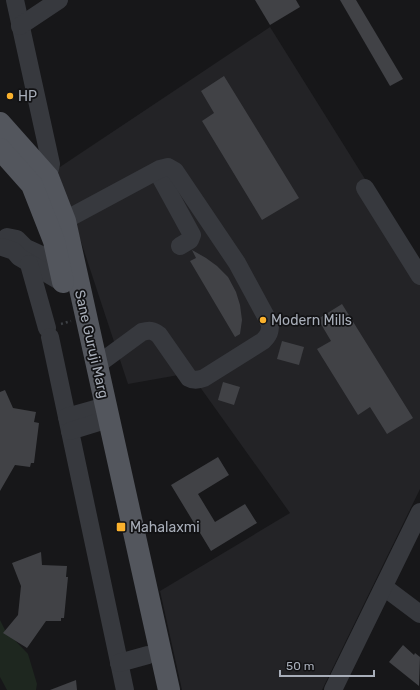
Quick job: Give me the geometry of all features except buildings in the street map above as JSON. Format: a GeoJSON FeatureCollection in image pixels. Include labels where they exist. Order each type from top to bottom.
{"type":"FeatureCollection","features":[{"type":"Feature","properties":{"kind":"main road"},"geometry":{"type":"LineString","coordinates":[[0,123],[40,181]]}},
{"type":"Feature","properties":{"kind":"main road"},"geometry":{"type":"LineString","coordinates":[[0,149],[40,181]]}},
{"type":"Feature","properties":{"kind":"main road","name":"Sane Guruji Marg"},"geometry":{"type":"LineString","coordinates":[[40,181],[57,225],[97,365],[101,415]]}},
{"type":"Feature","properties":{"kind":"main road","name":"Sane Guruji Marg"},"geometry":{"type":"LineString","coordinates":[[57,225],[61,273],[101,415],[139,583],[151,648],[156,690]]}},
{"type":"Feature","properties":{"kind":"main road","name":"Sane Guruji Marg"},"geometry":{"type":"LineString","coordinates":[[151,648],[169,690]]}},
{"type":"Feature","properties":{"kind":"street","name":"Sane Guruji Marg"},"geometry":{"type":"LineString","coordinates":[[15,0],[51,164],[40,181]]}},
{"type":"Feature","properties":{"kind":"street"},"geometry":{"type":"LineString","coordinates":[[20,26],[59,0]]}},
{"type":"Feature","properties":{"kind":"street"},"geometry":{"type":"LineString","coordinates":[[57,225],[157,170],[168,167],[175,171],[237,263],[270,324],[268,336],[263,341],[204,378],[198,380],[192,380],[189,378],[160,335],[154,331],[148,330],[142,332],[97,365]]}},
{"type":"Feature","properties":{"kind":"street"},"geometry":{"type":"LineString","coordinates":[[157,170],[192,235],[190,240],[180,246]]}},
{"type":"Feature","properties":{"kind":"street"},"geometry":{"type":"LineString","coordinates":[[365,188],[420,276]]}},
{"type":"Feature","properties":{"kind":"street"},"geometry":{"type":"LineString","coordinates":[[17,240],[61,273],[29,264],[19,258],[14,251],[2,241],[17,240]]}},
{"type":"Feature","properties":{"kind":"street"},"geometry":{"type":"LineString","coordinates":[[29,264],[47,331],[69,424],[125,690]]}},
{"type":"Feature","properties":{"kind":"street"},"geometry":{"type":"LineString","coordinates":[[69,424],[101,415]]}},
{"type":"Feature","properties":{"kind":"street"},"geometry":{"type":"LineString","coordinates":[[334,690],[420,512]]}},
{"type":"Feature","properties":{"kind":"street"},"geometry":{"type":"LineString","coordinates":[[384,587],[420,614]]}},
{"type":"Feature","properties":{"kind":"street"},"geometry":{"type":"LineString","coordinates":[[119,662],[151,648]]}},
{"type":"Feature","properties":{"kind":"shaded area","name":"Modern Mills"},"geometry":{"type":"Polygon","coordinates":[[[270,27],[420,267],[420,489],[322,690],[182,690],[160,591],[290,513],[190,373],[128,384],[57,169],[270,27]]]}},
{"type":"Feature","properties":{"kind":"shaded area"},"geometry":{"type":"Polygon","coordinates":[[[0,620],[5,630],[28,654],[37,684],[36,690],[7,690],[0,677],[0,620]]]}},
{"type":"Feature","properties":{"kind":"place","name":"HP"},"geometry":{"type":"Point","coordinates":[10,96]}},
{"type":"Feature","properties":{"kind":"place","name":"Modern Mills"},"geometry":{"type":"Point","coordinates":[263,320]}},
{"type":"Feature","properties":{"kind":"place","name":"Mahalaxmi"},"geometry":{"type":"Point","coordinates":[121,527]}}]}
